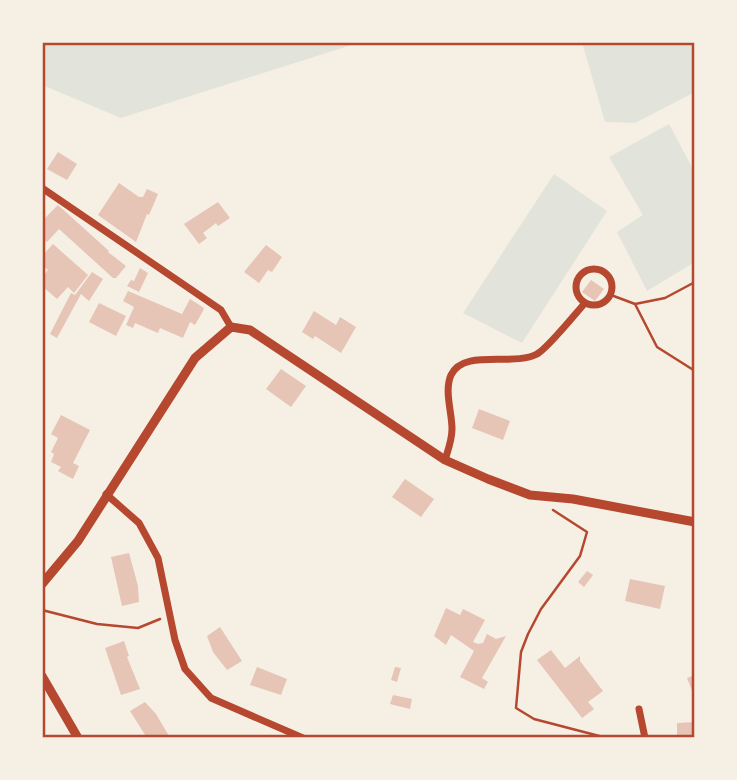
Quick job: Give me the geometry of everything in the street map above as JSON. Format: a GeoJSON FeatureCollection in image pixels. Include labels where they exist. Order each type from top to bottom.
{"type":"FeatureCollection","features":[{"type":"Feature","properties":{"kind":"street"},"geometry":{"type":"LineString","coordinates":[[42,188],[221,310],[231,327]]}},
{"type":"Feature","properties":{"kind":"street"},"geometry":{"type":"LineString","coordinates":[[589,269],[601,270],[610,278],[613,289],[611,295],[603,304],[597,306],[585,303],[580,299],[576,288],[579,276],[589,269]]}},
{"type":"Feature","properties":{"kind":"street"},"geometry":{"type":"LineString","coordinates":[[445,460],[452,429],[450,376],[458,365],[478,359],[501,361],[537,354],[585,303]]}},
{"type":"Feature","properties":{"kind":"street"},"geometry":{"type":"LineString","coordinates":[[42,584],[78,541],[195,358],[231,327],[250,330],[445,460],[530,495],[573,499],[695,522]]}},
{"type":"Feature","properties":{"kind":"street"},"geometry":{"type":"LineString","coordinates":[[106,494],[139,523],[159,558],[169,616],[185,669],[211,698],[303,738]]}},
{"type":"Feature","properties":{"kind":"street"},"geometry":{"type":"LineString","coordinates":[[42,676],[78,738]]}},
{"type":"Feature","properties":{"kind":"street"},"geometry":{"type":"LineString","coordinates":[[639,709],[645,738]]}},
{"type":"Feature","properties":{"kind":"path"},"geometry":{"type":"LineString","coordinates":[[611,295],[635,304],[665,298],[695,282]]}},
{"type":"Feature","properties":{"kind":"path"},"geometry":{"type":"LineString","coordinates":[[635,304],[657,347],[695,371]]}},
{"type":"Feature","properties":{"kind":"path"},"geometry":{"type":"LineString","coordinates":[[553,510],[587,532],[580,556],[541,609],[528,634],[522,652],[516,708],[534,719],[607,738]]}},
{"type":"Feature","properties":{"kind":"path"},"geometry":{"type":"LineString","coordinates":[[42,610],[97,624],[138,628],[169,616]]}},
{"type":"Feature","properties":{"kind":"shaded area"},"geometry":{"type":"Polygon","coordinates":[[[42,42],[361,42],[121,118],[42,85],[42,42]]]}},
{"type":"Feature","properties":{"kind":"shaded area"},"geometry":{"type":"Polygon","coordinates":[[[582,42],[695,42],[695,92],[635,123],[605,122],[582,42]]]}},
{"type":"Feature","properties":{"kind":"shaded area"},"geometry":{"type":"Polygon","coordinates":[[[669,124],[695,173],[695,262],[647,291],[617,232],[643,215],[609,157],[669,124]]]}},
{"type":"Feature","properties":{"kind":"shaded area"},"geometry":{"type":"Polygon","coordinates":[[[554,174],[607,211],[522,343],[463,313],[554,174]]]}},
{"type":"Feature","properties":{"kind":"building"},"geometry":{"type":"Polygon","coordinates":[[[58,152],[77,164],[67,180],[47,169],[58,152]]]}},
{"type":"Feature","properties":{"kind":"building"},"geometry":{"type":"Polygon","coordinates":[[[119,183],[139,197],[143,197],[147,189],[158,194],[136,242],[98,215],[119,183]]]}},
{"type":"Feature","properties":{"kind":"building"},"geometry":{"type":"Polygon","coordinates":[[[218,202],[230,218],[218,226],[216,223],[203,233],[207,238],[199,244],[184,224],[218,202]]]}},
{"type":"Feature","properties":{"kind":"building"},"geometry":{"type":"Polygon","coordinates":[[[58,205],[126,266],[116,278],[59,229],[47,242],[42,238],[42,221],[58,205]]]}},
{"type":"Feature","properties":{"kind":"building"},"geometry":{"type":"Polygon","coordinates":[[[53,244],[88,275],[74,293],[68,287],[57,299],[42,286],[42,277],[48,270],[42,265],[42,256],[53,244]]]}},
{"type":"Feature","properties":{"kind":"building"},"geometry":{"type":"Polygon","coordinates":[[[266,245],[282,257],[272,272],[268,270],[259,283],[244,272],[266,245]]]}},
{"type":"Feature","properties":{"kind":"building"},"geometry":{"type":"Polygon","coordinates":[[[140,268],[148,273],[139,292],[127,286],[131,280],[134,281],[140,268]]]}},
{"type":"Feature","properties":{"kind":"building"},"geometry":{"type":"Polygon","coordinates":[[[92,272],[103,279],[89,301],[81,294],[57,338],[50,334],[71,293],[75,295],[92,272]]]}},
{"type":"Feature","properties":{"kind":"building"},"geometry":{"type":"Polygon","coordinates":[[[591,280],[604,289],[595,301],[582,292],[591,280]]]}},
{"type":"Feature","properties":{"kind":"building"},"geometry":{"type":"Polygon","coordinates":[[[128,291],[182,314],[190,299],[204,308],[195,325],[190,322],[183,338],[160,328],[158,333],[135,323],[133,328],[126,325],[134,307],[123,301],[128,291]]]}},
{"type":"Feature","properties":{"kind":"building"},"geometry":{"type":"Polygon","coordinates":[[[99,303],[126,316],[116,336],[89,322],[99,303]]]}},
{"type":"Feature","properties":{"kind":"building"},"geometry":{"type":"Polygon","coordinates":[[[314,311],[336,325],[340,317],[356,327],[341,353],[315,336],[313,339],[302,332],[314,311]]]}},
{"type":"Feature","properties":{"kind":"building"},"geometry":{"type":"Polygon","coordinates":[[[281,369],[306,386],[291,407],[266,389],[281,369]]]}},
{"type":"Feature","properties":{"kind":"building"},"geometry":{"type":"Polygon","coordinates":[[[479,409],[510,421],[503,440],[472,428],[479,409]]]}},
{"type":"Feature","properties":{"kind":"building"},"geometry":{"type":"Polygon","coordinates":[[[61,415],[90,430],[73,463],[79,466],[73,479],[58,471],[61,467],[51,462],[54,454],[51,452],[58,438],[51,434],[61,415]]]}},
{"type":"Feature","properties":{"kind":"building"},"geometry":{"type":"Polygon","coordinates":[[[405,479],[434,499],[421,517],[392,497],[405,479]]]}},
{"type":"Feature","properties":{"kind":"building"},"geometry":{"type":"Polygon","coordinates":[[[129,553],[138,586],[139,602],[122,606],[111,557],[129,553]]]}},
{"type":"Feature","properties":{"kind":"building"},"geometry":{"type":"Polygon","coordinates":[[[587,571],[593,575],[584,587],[578,582],[587,571]]]}},
{"type":"Feature","properties":{"kind":"building"},"geometry":{"type":"Polygon","coordinates":[[[630,579],[665,586],[660,609],[625,601],[630,579]]]}},
{"type":"Feature","properties":{"kind":"building"},"geometry":{"type":"Polygon","coordinates":[[[446,608],[460,615],[463,609],[485,620],[473,642],[483,643],[487,634],[496,639],[506,636],[482,678],[488,682],[484,689],[460,677],[474,651],[451,635],[446,645],[434,636],[446,608]]]}},
{"type":"Feature","properties":{"kind":"building"},"geometry":{"type":"Polygon","coordinates":[[[220,627],[242,661],[227,670],[213,652],[207,636],[220,627]]]}},
{"type":"Feature","properties":{"kind":"building"},"geometry":{"type":"Polygon","coordinates":[[[124,641],[129,656],[127,657],[140,689],[121,695],[105,648],[124,641]]]}},
{"type":"Feature","properties":{"kind":"building"},"geometry":{"type":"Polygon","coordinates":[[[551,650],[565,668],[580,656],[580,661],[603,691],[588,702],[594,709],[582,718],[537,660],[551,650]]]}},
{"type":"Feature","properties":{"kind":"building"},"geometry":{"type":"Polygon","coordinates":[[[257,667],[287,679],[281,695],[250,685],[257,667]]]}},
{"type":"Feature","properties":{"kind":"building"},"geometry":{"type":"Polygon","coordinates":[[[395,667],[401,668],[397,682],[391,680],[395,667]]]}},
{"type":"Feature","properties":{"kind":"building"},"geometry":{"type":"Polygon","coordinates":[[[695,675],[695,693],[693,693],[687,678],[695,675]]]}},
{"type":"Feature","properties":{"kind":"building"},"geometry":{"type":"Polygon","coordinates":[[[393,695],[412,699],[410,709],[390,704],[393,695]]]}},
{"type":"Feature","properties":{"kind":"building"},"geometry":{"type":"Polygon","coordinates":[[[145,702],[156,714],[168,738],[147,738],[130,711],[145,702]]]}},
{"type":"Feature","properties":{"kind":"building"},"geometry":{"type":"Polygon","coordinates":[[[695,722],[695,738],[677,738],[677,723],[695,722]]]}}]}
